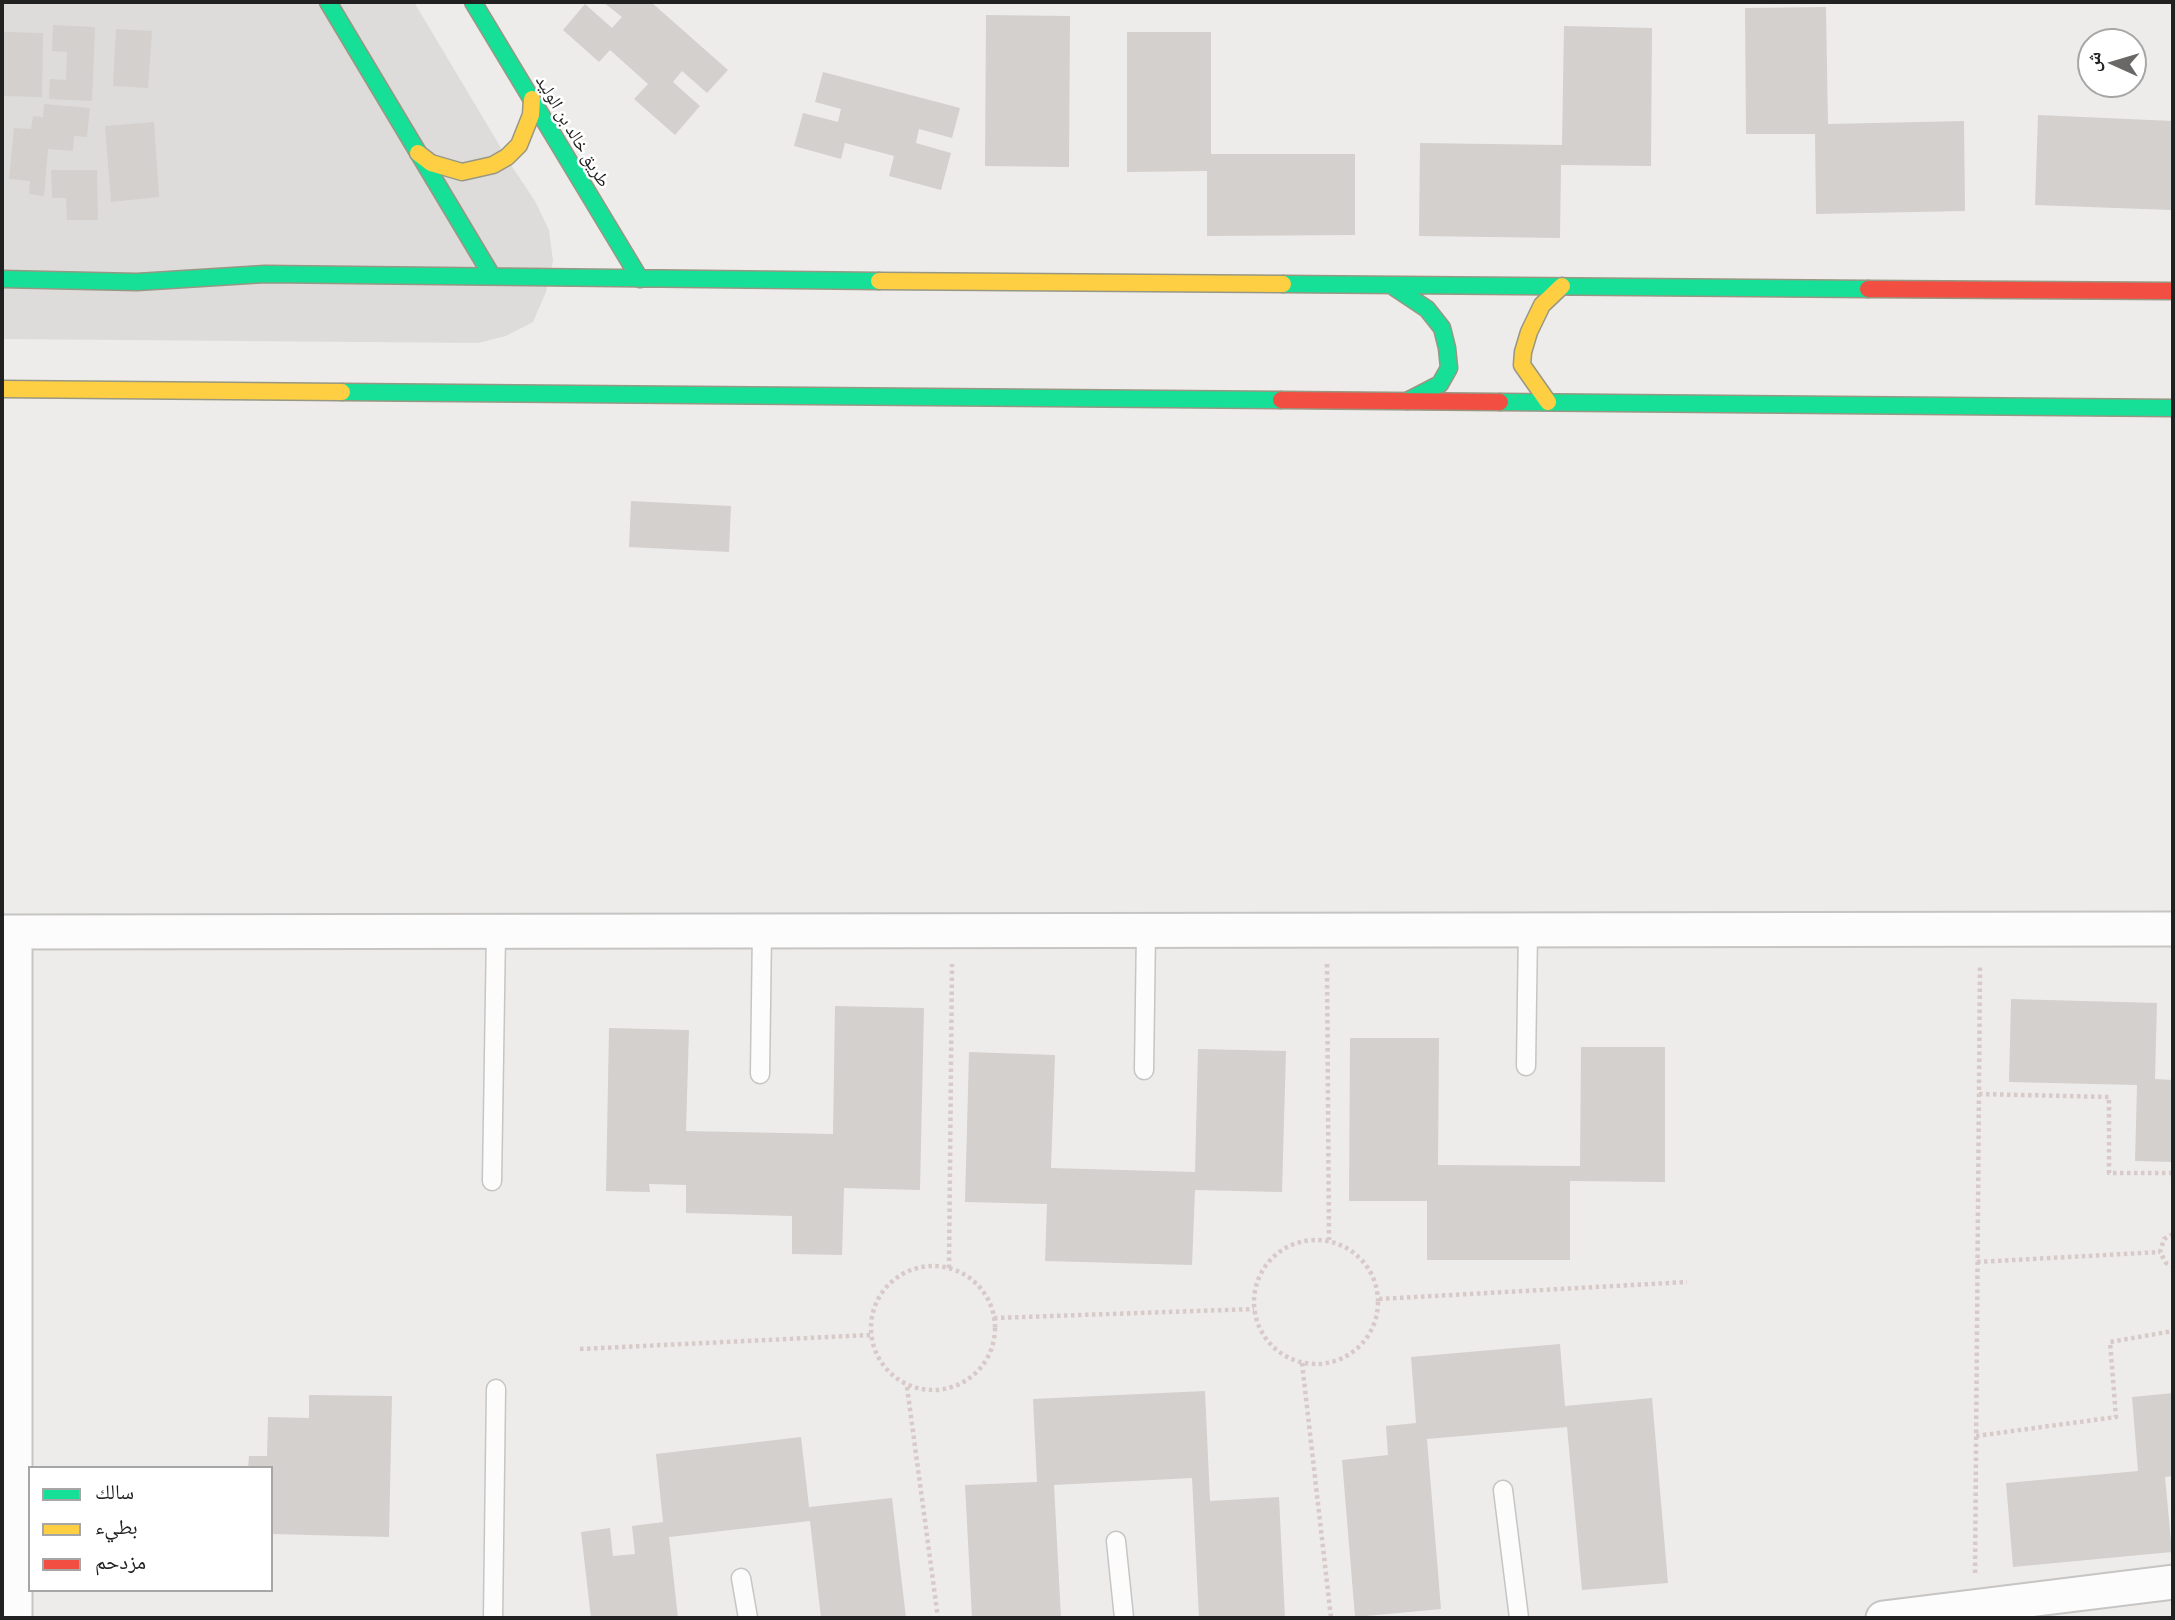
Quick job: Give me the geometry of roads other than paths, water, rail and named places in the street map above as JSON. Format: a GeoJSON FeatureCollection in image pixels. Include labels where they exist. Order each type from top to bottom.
{"type":"FeatureCollection","features":[{"type":"Feature","properties":{"kind":"street"},"geometry":{"type":"LineString","coordinates":[[328,2],[492,276]]}},
{"type":"Feature","properties":{"kind":"street","name":"طريق خالد بن الوليد"},"geometry":{"type":"LineString","coordinates":[[473,2],[640,279]]}},
{"type":"Feature","properties":{"kind":"street"},"geometry":{"type":"LineString","coordinates":[[418,153],[431,163],[462,172],[493,165],[507,157],[519,145],[531,115],[532,99]]}},
{"type":"Feature","properties":{"kind":"street"},"geometry":{"type":"LineString","coordinates":[[2,279],[137,282],[265,274],[2173,291]]}},
{"type":"Feature","properties":{"kind":"street"},"geometry":{"type":"LineString","coordinates":[[57,295],[137,282]]}},
{"type":"Feature","properties":{"kind":"street"},"geometry":{"type":"LineString","coordinates":[[1391,285],[1427,309],[1442,328],[1447,348],[1449,368],[1440,384],[1407,401]]}},
{"type":"Feature","properties":{"kind":"street"},"geometry":{"type":"LineString","coordinates":[[1548,402],[1522,365],[1523,352],[1542,305],[1562,286]]}},
{"type":"Feature","properties":{"kind":"street"},"geometry":{"type":"LineString","coordinates":[[2,388],[2173,408]]}},
{"type":"Feature","properties":{"kind":"street"},"geometry":{"type":"LineString","coordinates":[[15,1618],[16,1471],[8,932],[2173,929]]}},
{"type":"Feature","properties":{"kind":"street"},"geometry":{"type":"LineString","coordinates":[[1883,1618],[2173,1581]]}},
{"type":"Feature","properties":{"kind":"lane"},"geometry":{"type":"LineString","coordinates":[[1526,1066],[1528,930]]}},
{"type":"Feature","properties":{"kind":"lane"},"geometry":{"type":"LineString","coordinates":[[760,1073],[762,931]]}},
{"type":"Feature","properties":{"kind":"lane"},"geometry":{"type":"LineString","coordinates":[[1144,1070],[1146,931]]}},
{"type":"Feature","properties":{"kind":"lane"},"geometry":{"type":"LineString","coordinates":[[492,1181],[496,932]]}},
{"type":"Feature","properties":{"kind":"lane"},"geometry":{"type":"LineString","coordinates":[[493,1618],[496,1389]]}},
{"type":"Feature","properties":{"kind":"lane"},"geometry":{"type":"LineString","coordinates":[[1503,1490],[1519,1618]]}},
{"type":"Feature","properties":{"kind":"lane"},"geometry":{"type":"LineString","coordinates":[[1116,1541],[1124,1618]]}},
{"type":"Feature","properties":{"kind":"lane"},"geometry":{"type":"LineString","coordinates":[[741,1578],[748,1618]]}}]}
